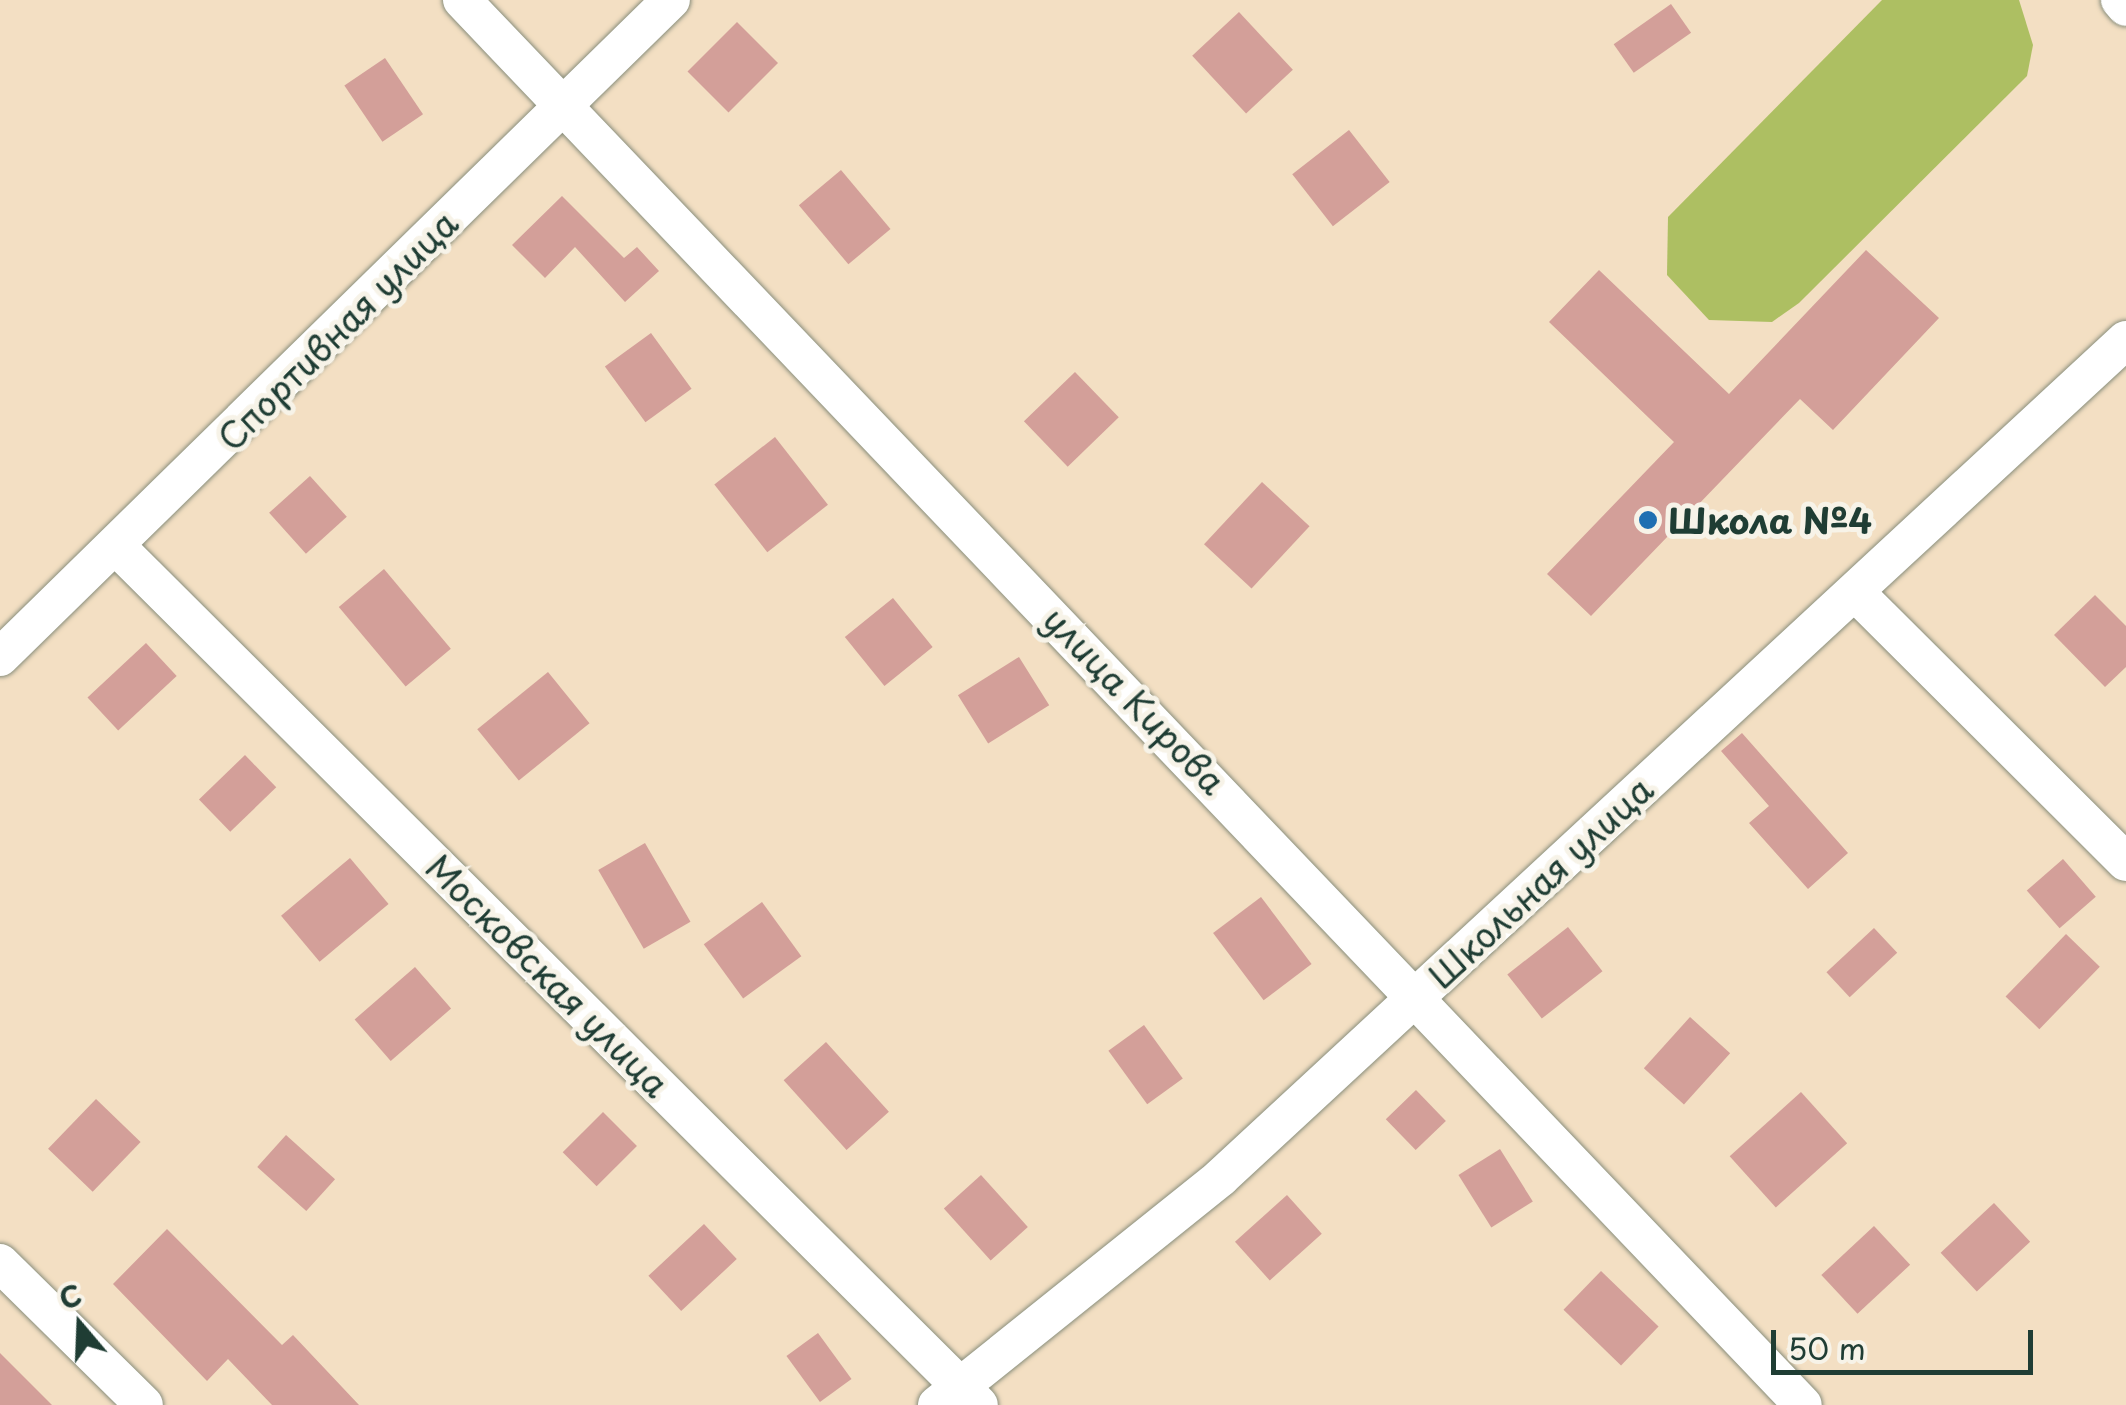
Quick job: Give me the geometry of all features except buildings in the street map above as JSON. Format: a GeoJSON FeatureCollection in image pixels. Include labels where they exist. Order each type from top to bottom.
{"type":"FeatureCollection","features":[{"type":"Feature","properties":{"kind":"street","name":"улица Кирова"},"geometry":{"type":"LineString","coordinates":[[462,0],[1419,994],[1802,1405]]}},
{"type":"Feature","properties":{"kind":"street","name":"Спортивная улица"},"geometry":{"type":"LineString","coordinates":[[0,657],[670,0]]}},
{"type":"Feature","properties":{"kind":"street"},"geometry":{"type":"LineString","coordinates":[[2120,0],[2126,7]]}},
{"type":"Feature","properties":{"kind":"street","name":"Школьная улица"},"geometry":{"type":"LineString","coordinates":[[958,1398],[1220,1178],[2126,340]]}},
{"type":"Feature","properties":{"kind":"street","name":"Московская улица"},"geometry":{"type":"LineString","coordinates":[[116,546],[958,1398]]}},
{"type":"Feature","properties":{"kind":"street"},"geometry":{"type":"LineString","coordinates":[[1856,593],[2126,862]]}},
{"type":"Feature","properties":{"kind":"street"},"geometry":{"type":"LineString","coordinates":[[0,1263],[144,1405]]}},
{"type":"Feature","properties":{"kind":"green space"},"geometry":{"type":"Polygon","coordinates":[[[1882,0],[2019,0],[2033,45],[2027,76],[1799,303],[1772,322],[1709,320],[1667,275],[1668,217],[1882,0]]]}},
{"type":"Feature","properties":{"kind":"place","name":"Школа №4"},"geometry":{"type":"Point","coordinates":[1648,520]}}]}
